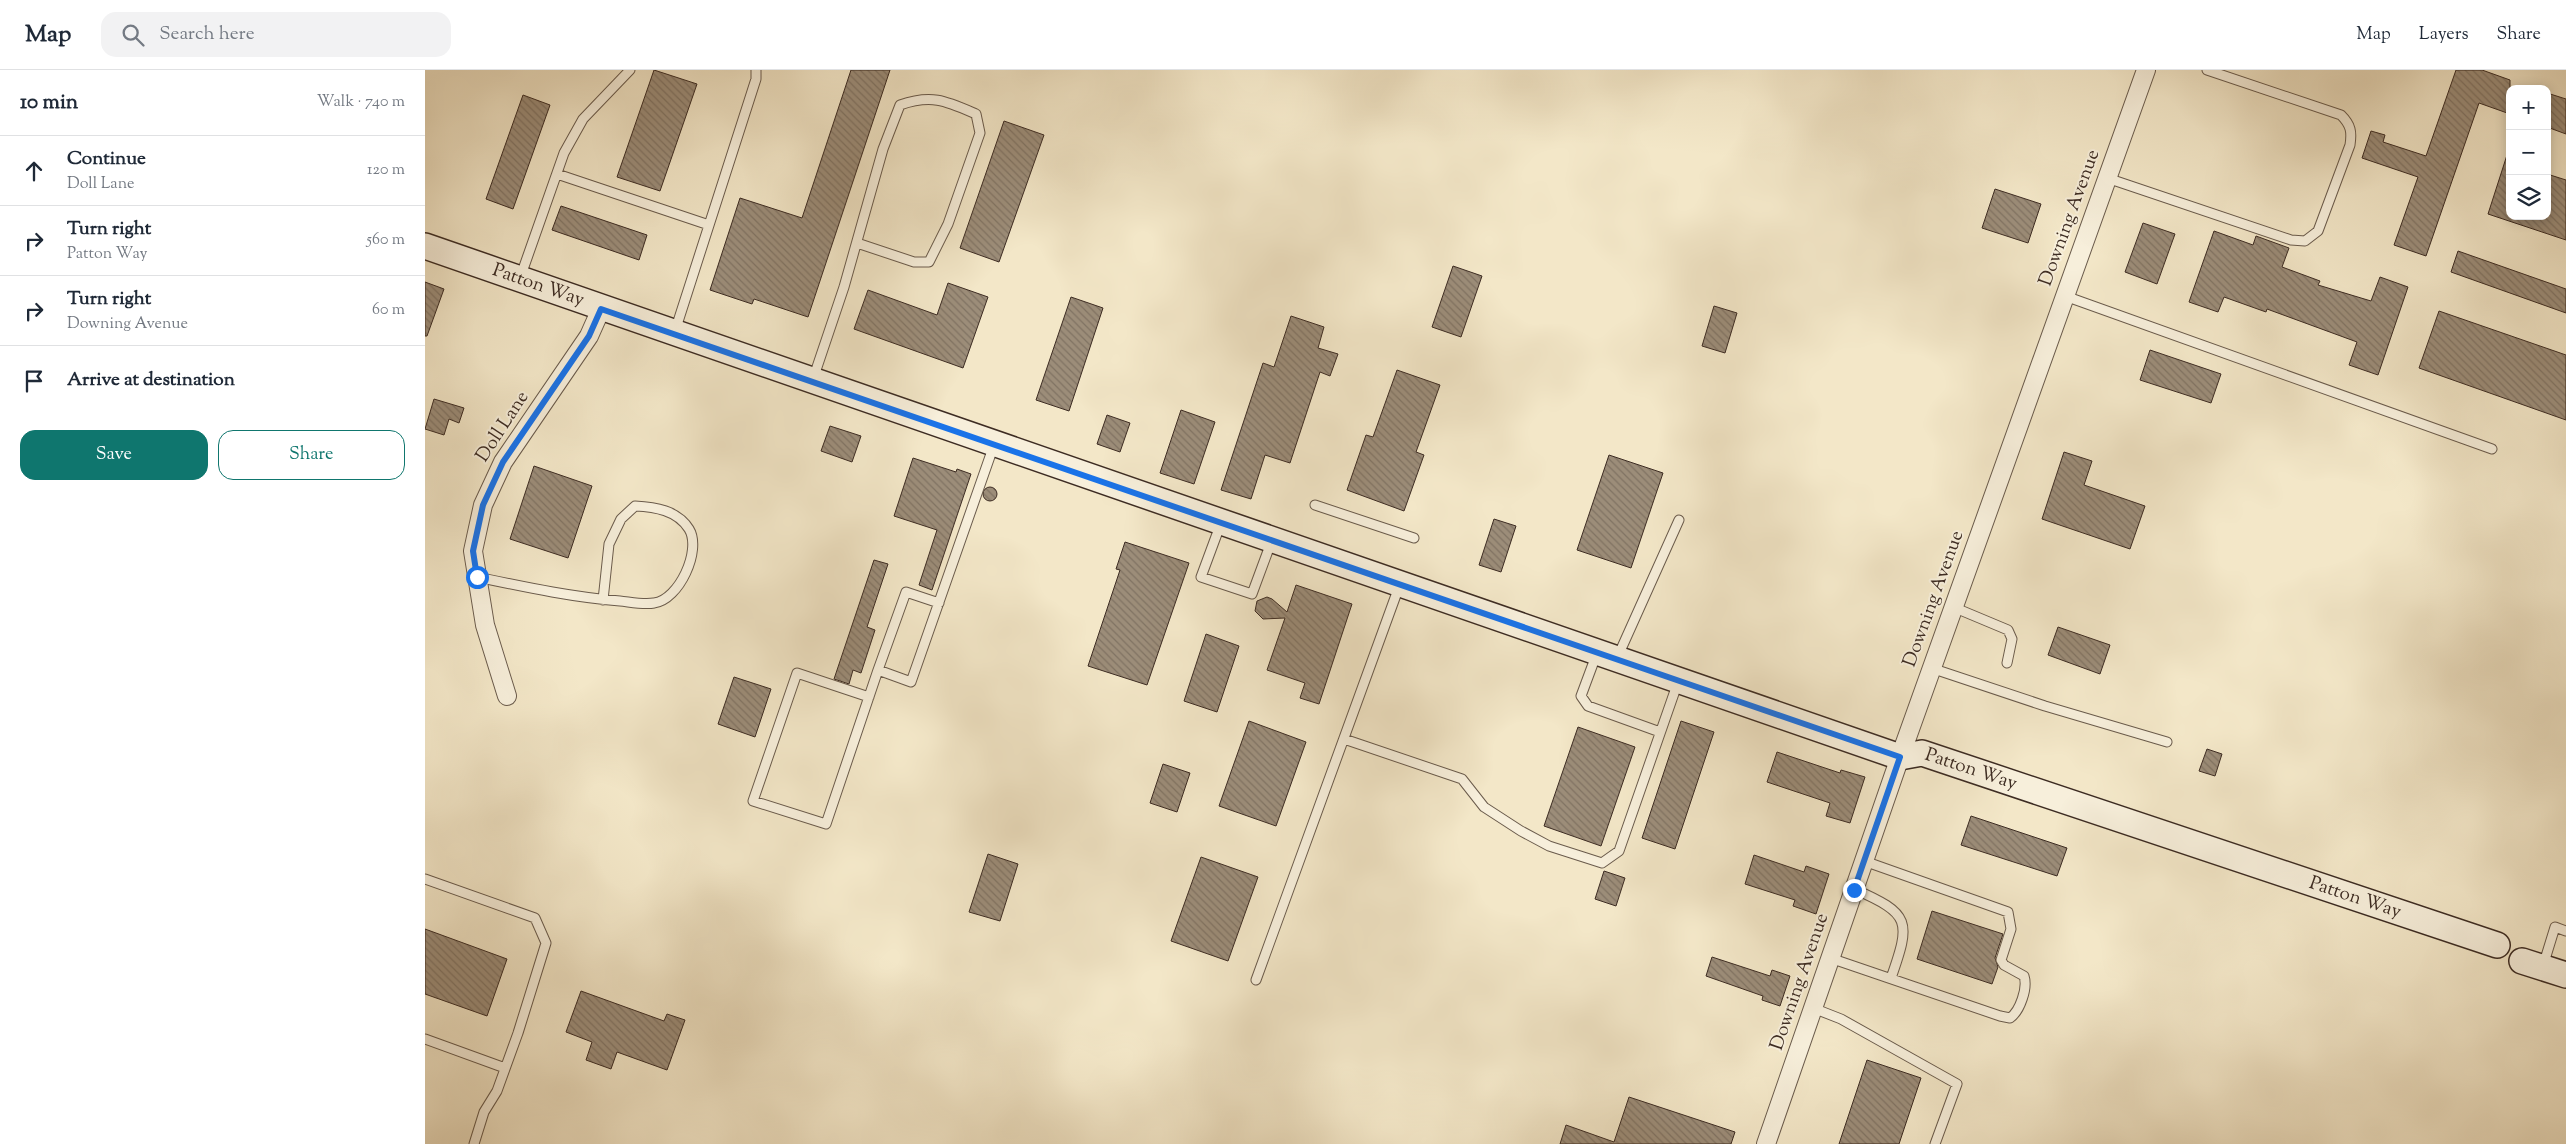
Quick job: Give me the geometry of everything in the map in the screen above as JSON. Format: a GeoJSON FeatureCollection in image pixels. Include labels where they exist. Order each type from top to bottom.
{"type":"FeatureCollection","features":[{"type":"Feature","properties":{"kind":"street","name":"Downing Avenue"},"geometry":{"type":"LineString","coordinates":[[1766,1144],[1931,668],[2146,70]]}},
{"type":"Feature","properties":{"kind":"street","name":"Patton Way"},"geometry":{"type":"LineString","coordinates":[[425,246],[601,309],[1900,757],[1922,753],[2497,945]]}},
{"type":"Feature","properties":{"kind":"street","name":"Doll Lane"},"geometry":{"type":"LineString","coordinates":[[507,696],[485,626],[473,551],[483,505],[503,462],[589,336],[601,309]]}},
{"type":"Feature","properties":{"kind":"street"},"geometry":{"type":"LineString","coordinates":[[2532,964],[2566,976]]}},
{"type":"Feature","properties":{"kind":"lane"},"geometry":{"type":"LineString","coordinates":[[520,280],[564,153],[583,119],[630,70]]}},
{"type":"Feature","properties":{"kind":"lane"},"geometry":{"type":"LineString","coordinates":[[674,334],[756,78],[755,70]]}},
{"type":"Feature","properties":{"kind":"lane"},"geometry":{"type":"LineString","coordinates":[[2107,178],[2291,240],[2305,241],[2318,231],[2350,145],[2352,131],[2349,122],[2341,115],[2207,70]]}},
{"type":"Feature","properties":{"kind":"lane"},"geometry":{"type":"LineString","coordinates":[[812,381],[844,288],[883,149],[900,105],[921,98],[952,103],[976,114],[980,133],[948,224],[929,262],[915,262],[857,243]]}},
{"type":"Feature","properties":{"kind":"lane"},"geometry":{"type":"LineString","coordinates":[[557,174],[709,225]]}},
{"type":"Feature","properties":{"kind":"lane"},"geometry":{"type":"LineString","coordinates":[[2065,296],[2492,449]]}},
{"type":"Feature","properties":{"kind":"lane"},"geometry":{"type":"LineString","coordinates":[[878,670],[911,682],[995,445]]}},
{"type":"Feature","properties":{"kind":"lane"},"geometry":{"type":"LineString","coordinates":[[1315,505],[1413,538]]}},
{"type":"Feature","properties":{"kind":"lane"},"geometry":{"type":"LineString","coordinates":[[477,577],[577,598],[603,600],[655,603],[672,595],[685,576],[693,547],[690,530],[676,516],[655,507],[635,506],[621,518],[609,544],[603,600]]}},
{"type":"Feature","properties":{"kind":"lane"},"geometry":{"type":"LineString","coordinates":[[1660,732],[1588,706],[1581,696],[1607,656],[1679,520]]}},
{"type":"Feature","properties":{"kind":"lane"},"geometry":{"type":"LineString","coordinates":[[1221,522],[1201,577],[1252,594],[1272,540]]}},
{"type":"Feature","properties":{"kind":"lane"},"geometry":{"type":"LineString","coordinates":[[1256,980],[1400,584]]}},
{"type":"Feature","properties":{"kind":"lane"},"geometry":{"type":"LineString","coordinates":[[869,697],[797,673],[753,801],[826,824],[906,592],[939,603]]}},
{"type":"Feature","properties":{"kind":"lane"},"geometry":{"type":"LineString","coordinates":[[1953,607],[2009,630],[2012,639],[2007,663]]}},
{"type":"Feature","properties":{"kind":"lane"},"geometry":{"type":"LineString","coordinates":[[1931,668],[2045,706],[2167,742]]}},
{"type":"Feature","properties":{"kind":"lane"},"geometry":{"type":"LineString","coordinates":[[1343,739],[1462,779],[1484,807],[1521,830],[1549,846],[1602,863],[1619,851],[1679,680]]}},
{"type":"Feature","properties":{"kind":"lane"},"geometry":{"type":"LineString","coordinates":[[1830,958],[2010,1018],[2017,1013],[2026,982],[2024,976],[2004,965],[2001,960],[2011,929],[2008,912],[1864,861]]}},
{"type":"Feature","properties":{"kind":"lane"},"geometry":{"type":"LineString","coordinates":[[425,879],[535,918],[546,943],[536,982],[497,1091],[484,1112],[474,1144]]}},
{"type":"Feature","properties":{"kind":"lane"},"geometry":{"type":"LineString","coordinates":[[1854,890],[1885,903],[1896,911],[1903,928],[1904,941],[1891,978]]}},
{"type":"Feature","properties":{"kind":"lane"},"geometry":{"type":"LineString","coordinates":[[2532,964],[2555,927],[2566,931]]}},
{"type":"Feature","properties":{"kind":"lane"},"geometry":{"type":"LineString","coordinates":[[1813,1008],[1841,1019],[1957,1084],[1935,1144]]}},
{"type":"Feature","properties":{"kind":"lane"},"geometry":{"type":"LineString","coordinates":[[425,1039],[505,1068]]}},
{"type":"Feature","properties":{"kind":"building"},"geometry":{"type":"Polygon","coordinates":[[[654,70],[697,84],[660,191],[617,177],[654,70]]]}},
{"type":"Feature","properties":{"kind":"building"},"geometry":{"type":"Polygon","coordinates":[[[851,70],[890,70],[808,317],[754,299],[752,304],[710,290],[740,198],[802,218],[851,70]]]}},
{"type":"Feature","properties":{"kind":"building"},"geometry":{"type":"Polygon","coordinates":[[[2456,70],[2482,70],[2510,80],[2510,85],[2506,85],[2506,113],[2479,103],[2426,256],[2394,245],[2418,177],[2362,158],[2371,131],[2385,135],[2383,142],[2426,156],[2456,70]]]}},
{"type":"Feature","properties":{"kind":"building"},"geometry":{"type":"Polygon","coordinates":[[[2551,94],[2566,99],[2566,134],[2551,128],[2551,94]]]}},
{"type":"Feature","properties":{"kind":"building"},"geometry":{"type":"Polygon","coordinates":[[[523,95],[550,105],[513,209],[486,199],[523,95]]]}},
{"type":"Feature","properties":{"kind":"building"},"geometry":{"type":"Polygon","coordinates":[[[1004,121],[1044,135],[999,262],[960,248],[1004,121]]]}},
{"type":"Feature","properties":{"kind":"building"},"geometry":{"type":"Polygon","coordinates":[[[2506,158],[2506,220],[2488,214],[2506,158]]]}},
{"type":"Feature","properties":{"kind":"building"},"geometry":{"type":"Polygon","coordinates":[[[2551,175],[2566,180],[2566,240],[2506,220],[2551,220],[2551,175]]]}},
{"type":"Feature","properties":{"kind":"building"},"geometry":{"type":"Polygon","coordinates":[[[1995,189],[2041,204],[2028,243],[1982,228],[1995,189]]]}},
{"type":"Feature","properties":{"kind":"building"},"geometry":{"type":"Polygon","coordinates":[[[561,206],[647,235],[639,260],[552,230],[561,206]]]}},
{"type":"Feature","properties":{"kind":"building"},"geometry":{"type":"Polygon","coordinates":[[[2143,223],[2175,234],[2157,284],[2125,272],[2143,223]]]}},
{"type":"Feature","properties":{"kind":"building"},"geometry":{"type":"Polygon","coordinates":[[[2214,231],[2253,245],[2256,236],[2289,248],[2282,267],[2320,281],[2318,285],[2371,301],[2380,277],[2408,287],[2378,375],[2349,365],[2357,342],[2267,309],[2266,312],[2224,297],[2218,312],[2189,302],[2214,231]]]}},
{"type":"Feature","properties":{"kind":"building"},"geometry":{"type":"Polygon","coordinates":[[[2458,251],[2566,289],[2566,313],[2451,272],[2458,251]]]}},
{"type":"Feature","properties":{"kind":"building"},"geometry":{"type":"Polygon","coordinates":[[[1453,266],[1482,276],[1461,337],[1432,327],[1453,266]]]}},
{"type":"Feature","properties":{"kind":"building"},"geometry":{"type":"Polygon","coordinates":[[[425,282],[444,289],[427,336],[425,336],[425,282]]]}},
{"type":"Feature","properties":{"kind":"building"},"geometry":{"type":"Polygon","coordinates":[[[948,283],[988,297],[963,368],[854,329],[868,290],[937,315],[948,283]]]}},
{"type":"Feature","properties":{"kind":"building"},"geometry":{"type":"Polygon","coordinates":[[[1071,297],[1103,308],[1069,411],[1036,400],[1071,297]]]}},
{"type":"Feature","properties":{"kind":"building"},"geometry":{"type":"Polygon","coordinates":[[[1714,306],[1737,313],[1725,353],[1702,346],[1714,306]]]}},
{"type":"Feature","properties":{"kind":"building"},"geometry":{"type":"Polygon","coordinates":[[[2439,311],[2566,355],[2566,420],[2419,368],[2439,311]]]}},
{"type":"Feature","properties":{"kind":"building"},"geometry":{"type":"Polygon","coordinates":[[[1291,316],[1324,327],[1318,348],[1338,354],[1330,376],[1320,372],[1290,463],[1265,455],[1251,499],[1221,490],[1263,363],[1274,367],[1291,316]]]}},
{"type":"Feature","properties":{"kind":"building"},"geometry":{"type":"Polygon","coordinates":[[[2150,350],[2221,374],[2211,403],[2140,380],[2150,350]]]}},
{"type":"Feature","properties":{"kind":"building"},"geometry":{"type":"Polygon","coordinates":[[[1397,370],[1440,385],[1416,452],[1424,455],[1404,511],[1347,490],[1366,435],[1373,437],[1397,370]]]}},
{"type":"Feature","properties":{"kind":"building"},"geometry":{"type":"Polygon","coordinates":[[[434,399],[464,408],[459,423],[449,419],[444,435],[425,429],[434,399]]]}},
{"type":"Feature","properties":{"kind":"building"},"geometry":{"type":"Polygon","coordinates":[[[1181,410],[1215,422],[1194,484],[1160,473],[1181,410]]]}},
{"type":"Feature","properties":{"kind":"building"},"geometry":{"type":"Polygon","coordinates":[[[1107,415],[1130,423],[1120,452],[1097,444],[1107,415]]]}},
{"type":"Feature","properties":{"kind":"building"},"geometry":{"type":"Polygon","coordinates":[[[830,426],[861,436],[852,462],[821,451],[830,426]]]}},
{"type":"Feature","properties":{"kind":"building"},"geometry":{"type":"Polygon","coordinates":[[[2064,452],[2092,461],[2084,485],[2145,506],[2130,549],[2042,519],[2064,452]]]}},
{"type":"Feature","properties":{"kind":"building"},"geometry":{"type":"Polygon","coordinates":[[[1609,455],[1663,473],[1631,568],[1577,550],[1609,455]]]}},
{"type":"Feature","properties":{"kind":"building"},"geometry":{"type":"Polygon","coordinates":[[[913,458],[956,472],[957,469],[971,474],[932,590],[919,585],[937,530],[894,516],[913,458]]]}},
{"type":"Feature","properties":{"kind":"building"},"geometry":{"type":"Polygon","coordinates":[[[534,466],[592,486],[568,558],[510,539],[534,466]]]}},
{"type":"Feature","properties":{"kind":"building"},"geometry":{"type":"Polygon","coordinates":[[[987,487],[993,487],[997,494],[993,501],[987,501],[983,497],[983,491],[987,487]]]}},
{"type":"Feature","properties":{"kind":"building"},"geometry":{"type":"Polygon","coordinates":[[[1494,519],[1516,526],[1501,572],[1479,565],[1494,519]]]}},
{"type":"Feature","properties":{"kind":"building"},"geometry":{"type":"Polygon","coordinates":[[[1125,542],[1189,563],[1147,685],[1088,666],[1120,570],[1116,569],[1125,542]]]}},
{"type":"Feature","properties":{"kind":"building"},"geometry":{"type":"Polygon","coordinates":[[[874,560],[888,564],[867,627],[875,630],[861,673],[853,670],[849,684],[834,679],[874,560]]]}},
{"type":"Feature","properties":{"kind":"building"},"geometry":{"type":"Polygon","coordinates":[[[1296,585],[1352,604],[1319,704],[1300,698],[1305,683],[1267,670],[1285,618],[1263,619],[1255,611],[1257,601],[1267,597],[1287,612],[1296,585]]]}},
{"type":"Feature","properties":{"kind":"building"},"geometry":{"type":"Polygon","coordinates":[[[2058,627],[2110,645],[2100,674],[2048,655],[2058,627]]]}},
{"type":"Feature","properties":{"kind":"building"},"geometry":{"type":"Polygon","coordinates":[[[1206,634],[1239,646],[1217,712],[1184,701],[1206,634]]]}},
{"type":"Feature","properties":{"kind":"building"},"geometry":{"type":"Polygon","coordinates":[[[734,677],[771,689],[755,737],[718,724],[734,677]]]}},
{"type":"Feature","properties":{"kind":"building"},"geometry":{"type":"Polygon","coordinates":[[[1249,721],[1306,742],[1276,826],[1219,806],[1249,721]]]}},
{"type":"Feature","properties":{"kind":"building"},"geometry":{"type":"Polygon","coordinates":[[[1681,721],[1714,732],[1675,849],[1642,838],[1681,721]]]}},
{"type":"Feature","properties":{"kind":"building"},"geometry":{"type":"Polygon","coordinates":[[[1578,727],[1635,747],[1601,846],[1544,826],[1578,727]]]}},
{"type":"Feature","properties":{"kind":"building"},"geometry":{"type":"Polygon","coordinates":[[[2207,749],[2222,754],[2215,776],[2199,771],[2207,749]]]}},
{"type":"Feature","properties":{"kind":"building"},"geometry":{"type":"Polygon","coordinates":[[[1777,752],[1840,773],[1841,770],[1865,777],[1850,823],[1826,816],[1830,803],[1767,782],[1777,752]]]}},
{"type":"Feature","properties":{"kind":"building"},"geometry":{"type":"Polygon","coordinates":[[[1163,764],[1190,773],[1177,812],[1150,803],[1163,764]]]}},
{"type":"Feature","properties":{"kind":"building"},"geometry":{"type":"Polygon","coordinates":[[[1971,816],[2067,848],[2057,876],[1961,845],[1971,816]]]}},
{"type":"Feature","properties":{"kind":"building"},"geometry":{"type":"Polygon","coordinates":[[[988,854],[1018,864],[1000,921],[969,912],[988,854]]]}},
{"type":"Feature","properties":{"kind":"building"},"geometry":{"type":"Polygon","coordinates":[[[1754,855],[1804,872],[1806,866],[1829,874],[1816,914],[1793,906],[1795,900],[1745,884],[1754,855]]]}},
{"type":"Feature","properties":{"kind":"building"},"geometry":{"type":"Polygon","coordinates":[[[1201,857],[1258,877],[1228,961],[1171,941],[1201,857]]]}},
{"type":"Feature","properties":{"kind":"building"},"geometry":{"type":"Polygon","coordinates":[[[1604,871],[1625,878],[1616,906],[1595,899],[1604,871]]]}},
{"type":"Feature","properties":{"kind":"building"},"geometry":{"type":"Polygon","coordinates":[[[1932,911],[2003,934],[1995,958],[1998,967],[1992,984],[1917,959],[1932,911]]]}},
{"type":"Feature","properties":{"kind":"building"},"geometry":{"type":"Polygon","coordinates":[[[425,929],[507,959],[487,1016],[425,994],[425,929]]]}},
{"type":"Feature","properties":{"kind":"building"},"geometry":{"type":"Polygon","coordinates":[[[1712,957],[1770,976],[1772,970],[1790,976],[1780,1006],[1762,1000],[1763,996],[1706,976],[1712,957]]]}},
{"type":"Feature","properties":{"kind":"building"},"geometry":{"type":"Polygon","coordinates":[[[581,991],[664,1021],[667,1014],[685,1020],[667,1070],[617,1052],[611,1069],[586,1060],[592,1042],[566,1032],[581,991]]]}},
{"type":"Feature","properties":{"kind":"building"},"geometry":{"type":"Polygon","coordinates":[[[1867,1060],[1921,1078],[1899,1144],[1839,1144],[1867,1060]]]}},
{"type":"Feature","properties":{"kind":"building"},"geometry":{"type":"Polygon","coordinates":[[[1629,1097],[1735,1132],[1731,1144],[1560,1144],[1566,1125],[1614,1142],[1629,1097]]]}},
{"type":"Feature","properties":{"kind":"route"},"geometry":{"type":"LineString","coordinates":[[477,577],[473,551],[483,505],[503,462],[589,336],[601,309],[1900,757],[1854,890]]}}]}
